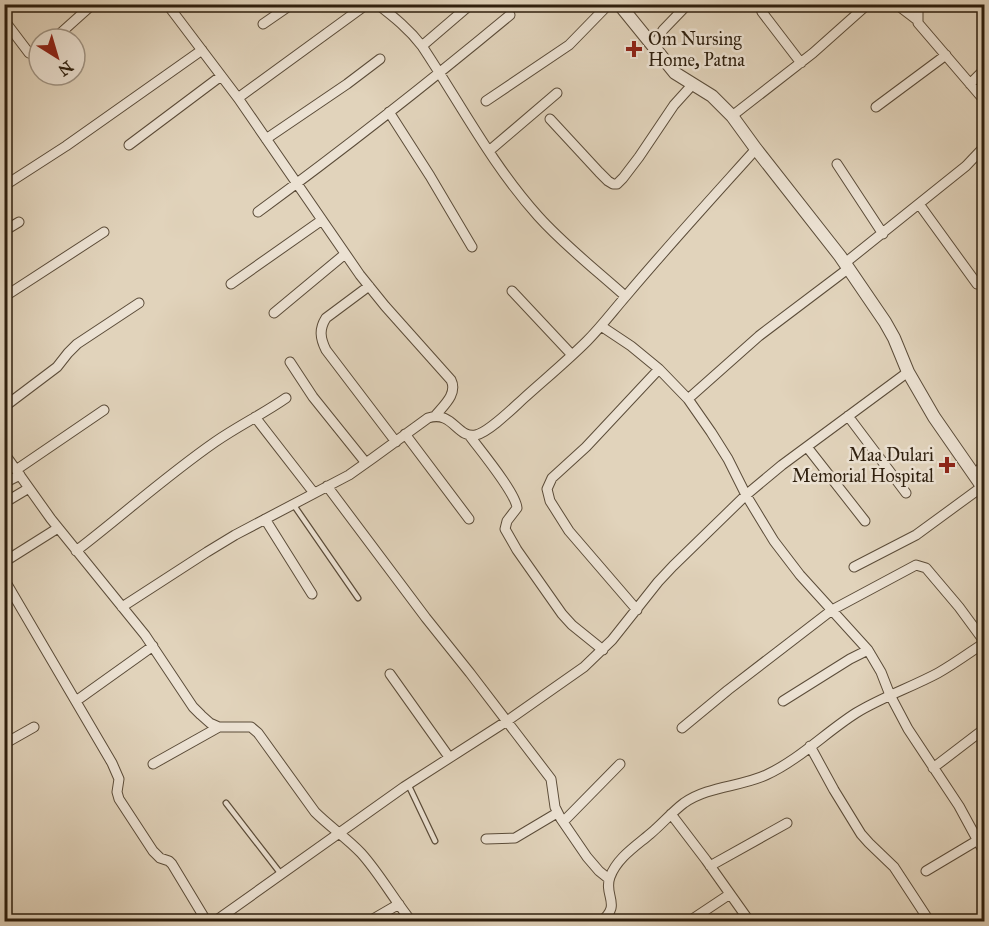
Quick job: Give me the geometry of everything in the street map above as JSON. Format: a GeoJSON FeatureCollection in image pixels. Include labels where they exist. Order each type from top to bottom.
{"type":"FeatureCollection","features":[{"type":"Feature","properties":{"kind":"street"},"geometry":{"type":"LineString","coordinates":[[67,27],[93,4]]}},
{"type":"Feature","properties":{"kind":"street"},"geometry":{"type":"LineString","coordinates":[[122,607],[207,552],[366,463],[418,425],[435,416],[452,393],[454,386],[443,370],[369,286],[238,98],[167,4]]}},
{"type":"Feature","properties":{"kind":"street"},"geometry":{"type":"LineString","coordinates":[[263,24],[292,4]]}},
{"type":"Feature","properties":{"kind":"street"},"geometry":{"type":"LineString","coordinates":[[238,98],[367,4]]}},
{"type":"Feature","properties":{"kind":"street"},"geometry":{"type":"LineString","coordinates":[[377,4],[413,33],[519,194],[548,228],[625,296]]}},
{"type":"Feature","properties":{"kind":"street"},"geometry":{"type":"LineString","coordinates":[[422,46],[471,4]]}},
{"type":"Feature","properties":{"kind":"street"},"geometry":{"type":"LineString","coordinates":[[486,101],[569,45],[609,4]]}},
{"type":"Feature","properties":{"kind":"street"},"geometry":{"type":"LineString","coordinates":[[619,4],[675,73],[712,96],[732,116],[847,266],[885,322],[934,417],[983,487],[916,536],[854,567]]}},
{"type":"Feature","properties":{"kind":"street"},"geometry":{"type":"LineString","coordinates":[[654,48],[663,30],[688,4]]}},
{"type":"Feature","properties":{"kind":"street"},"geometry":{"type":"LineString","coordinates":[[759,4],[762,12],[801,63]]}},
{"type":"Feature","properties":{"kind":"street"},"geometry":{"type":"LineString","coordinates":[[732,116],[801,63],[868,4]]}},
{"type":"Feature","properties":{"kind":"street"},"geometry":{"type":"LineString","coordinates":[[896,4],[917,20],[923,30],[984,100]]}},
{"type":"Feature","properties":{"kind":"street"},"geometry":{"type":"LineString","coordinates":[[917,20],[920,4]]}},
{"type":"Feature","properties":{"kind":"street"},"geometry":{"type":"LineString","coordinates":[[258,212],[440,73],[510,15]]}},
{"type":"Feature","properties":{"kind":"street"},"geometry":{"type":"LineString","coordinates":[[4,20],[27,49]]}},
{"type":"Feature","properties":{"kind":"street"},"geometry":{"type":"LineString","coordinates":[[4,186],[66,146],[202,51]]}},
{"type":"Feature","properties":{"kind":"street"},"geometry":{"type":"LineString","coordinates":[[876,107],[946,56]]}},
{"type":"Feature","properties":{"kind":"street"},"geometry":{"type":"LineString","coordinates":[[266,139],[380,59]]}},
{"type":"Feature","properties":{"kind":"street"},"geometry":{"type":"LineString","coordinates":[[970,84],[984,70]]}},
{"type":"Feature","properties":{"kind":"street"},"geometry":{"type":"LineString","coordinates":[[129,145],[221,76]]}},
{"type":"Feature","properties":{"kind":"street"},"geometry":{"type":"LineString","coordinates":[[550,119],[608,181],[617,184],[644,150],[674,105],[693,84]]}},
{"type":"Feature","properties":{"kind":"street"},"geometry":{"type":"LineString","coordinates":[[489,151],[557,93]]}},
{"type":"Feature","properties":{"kind":"street"},"geometry":{"type":"LineString","coordinates":[[389,112],[472,247]]}},
{"type":"Feature","properties":{"kind":"street"},"geometry":{"type":"LineString","coordinates":[[688,399],[759,336],[966,166],[984,147]]}},
{"type":"Feature","properties":{"kind":"street"},"geometry":{"type":"LineString","coordinates":[[469,435],[476,435],[495,424],[572,355],[601,326],[756,149]]}},
{"type":"Feature","properties":{"kind":"street"},"geometry":{"type":"LineString","coordinates":[[837,164],[883,234]]}},
{"type":"Feature","properties":{"kind":"street"},"geometry":{"type":"LineString","coordinates":[[919,204],[977,284],[984,279]]}},
{"type":"Feature","properties":{"kind":"street"},"geometry":{"type":"LineString","coordinates":[[231,284],[322,220]]}},
{"type":"Feature","properties":{"kind":"street"},"geometry":{"type":"LineString","coordinates":[[4,231],[19,222]]}},
{"type":"Feature","properties":{"kind":"street"},"geometry":{"type":"LineString","coordinates":[[4,297],[104,232]]}},
{"type":"Feature","properties":{"kind":"street"},"geometry":{"type":"LineString","coordinates":[[274,312],[345,254]]}},
{"type":"Feature","properties":{"kind":"street"},"geometry":{"type":"LineString","coordinates":[[369,286],[326,318],[320,334],[326,350],[396,442]]}},
{"type":"Feature","properties":{"kind":"street"},"geometry":{"type":"LineString","coordinates":[[512,291],[572,355]]}},
{"type":"Feature","properties":{"kind":"street"},"geometry":{"type":"LineString","coordinates":[[4,406],[57,367],[77,344],[139,303]]}},
{"type":"Feature","properties":{"kind":"street"},"geometry":{"type":"LineString","coordinates":[[601,326],[631,346],[659,369],[688,399],[728,459],[746,495],[786,557],[868,650],[908,729],[958,806],[984,852]]}},
{"type":"Feature","properties":{"kind":"street"},"geometry":{"type":"LineString","coordinates":[[290,362],[313,397],[366,463]]}},
{"type":"Feature","properties":{"kind":"street"},"geometry":{"type":"LineString","coordinates":[[637,610],[569,531],[550,501],[547,489],[552,478],[586,447],[659,369]]}},
{"type":"Feature","properties":{"kind":"street"},"geometry":{"type":"LineString","coordinates":[[214,921],[408,784],[507,721],[577,672],[603,650],[673,566],[746,495],[909,372]]}},
{"type":"Feature","properties":{"kind":"street"},"geometry":{"type":"LineString","coordinates":[[76,550],[176,469],[236,428],[286,398]]}},
{"type":"Feature","properties":{"kind":"street"},"geometry":{"type":"LineString","coordinates":[[4,483],[104,410]]}},
{"type":"Feature","properties":{"kind":"street"},"geometry":{"type":"LineString","coordinates":[[435,416],[443,417],[469,435],[517,503],[517,508],[505,525],[517,550],[562,614],[603,650]]}},
{"type":"Feature","properties":{"kind":"street"},"geometry":{"type":"LineString","coordinates":[[848,416],[906,493]]}},
{"type":"Feature","properties":{"kind":"street"},"geometry":{"type":"LineString","coordinates":[[255,417],[314,493]]}},
{"type":"Feature","properties":{"kind":"street"},"geometry":{"type":"LineString","coordinates":[[405,434],[469,519]]}},
{"type":"Feature","properties":{"kind":"street"},"geometry":{"type":"LineString","coordinates":[[807,447],[865,521]]}},
{"type":"Feature","properties":{"kind":"street"},"geometry":{"type":"LineString","coordinates":[[4,453],[58,528],[153,646],[193,707],[210,723],[219,727],[250,727],[258,733],[315,812],[362,854],[412,921]]}},
{"type":"Feature","properties":{"kind":"street"},"geometry":{"type":"LineString","coordinates":[[975,475],[984,464]]}},
{"type":"Feature","properties":{"kind":"street"},"geometry":{"type":"LineString","coordinates":[[327,486],[551,779],[557,813],[587,857],[609,879]]}},
{"type":"Feature","properties":{"kind":"street"},"geometry":{"type":"LineString","coordinates":[[4,503],[29,488]]}},
{"type":"Feature","properties":{"kind":"street"},"geometry":{"type":"LineString","coordinates":[[265,519],[312,594]]}},
{"type":"Feature","properties":{"kind":"street"},"geometry":{"type":"LineString","coordinates":[[4,562],[58,528]]}},
{"type":"Feature","properties":{"kind":"street"},"geometry":{"type":"LineString","coordinates":[[600,921],[611,911],[608,886],[613,870],[671,814],[696,796],[765,776],[776,770],[857,713],[890,694],[937,674],[984,642],[926,568],[910,567],[832,610],[682,728]]}},
{"type":"Feature","properties":{"kind":"street"},"geometry":{"type":"LineString","coordinates":[[4,579],[117,773],[119,799],[153,851],[160,858],[169,861],[177,870],[207,921]]}},
{"type":"Feature","properties":{"kind":"street"},"geometry":{"type":"LineString","coordinates":[[76,701],[153,646]]}},
{"type":"Feature","properties":{"kind":"street"},"geometry":{"type":"LineString","coordinates":[[783,701],[868,650]]}},
{"type":"Feature","properties":{"kind":"street"},"geometry":{"type":"LineString","coordinates":[[390,674],[449,757]]}},
{"type":"Feature","properties":{"kind":"street"},"geometry":{"type":"LineString","coordinates":[[4,744],[34,727]]}},
{"type":"Feature","properties":{"kind":"street"},"geometry":{"type":"LineString","coordinates":[[153,765],[219,727]]}},
{"type":"Feature","properties":{"kind":"street"},"geometry":{"type":"LineString","coordinates":[[933,768],[984,729]]}},
{"type":"Feature","properties":{"kind":"street"},"geometry":{"type":"LineString","coordinates":[[810,746],[861,834],[894,867],[930,921]]}},
{"type":"Feature","properties":{"kind":"street"},"geometry":{"type":"LineString","coordinates":[[563,822],[620,765]]}},
{"type":"Feature","properties":{"kind":"street"},"geometry":{"type":"LineString","coordinates":[[486,838],[515,838],[557,813]]}},
{"type":"Feature","properties":{"kind":"street"},"geometry":{"type":"LineString","coordinates":[[671,814],[750,921]]}},
{"type":"Feature","properties":{"kind":"street"},"geometry":{"type":"LineString","coordinates":[[710,866],[787,823]]}},
{"type":"Feature","properties":{"kind":"street"},"geometry":{"type":"LineString","coordinates":[[926,871],[978,840]]}},
{"type":"Feature","properties":{"kind":"street"},"geometry":{"type":"LineString","coordinates":[[688,921],[730,894]]}},
{"type":"Feature","properties":{"kind":"street"},"geometry":{"type":"LineString","coordinates":[[368,921],[399,904]]}},
{"type":"Feature","properties":{"kind":"lane"},"geometry":{"type":"LineString","coordinates":[[293,504],[358,598]]}},
{"type":"Feature","properties":{"kind":"lane"},"geometry":{"type":"LineString","coordinates":[[408,784],[435,841]]}},
{"type":"Feature","properties":{"kind":"lane"},"geometry":{"type":"LineString","coordinates":[[226,803],[281,874]]}},
{"type":"Feature","properties":{"kind":"place","name":"Om Nursing Home, Patna"},"geometry":{"type":"Point","coordinates":[634,49]}},
{"type":"Feature","properties":{"kind":"place","name":"Maa Dulari Memorial Hospital"},"geometry":{"type":"Point","coordinates":[947,465]}}]}
